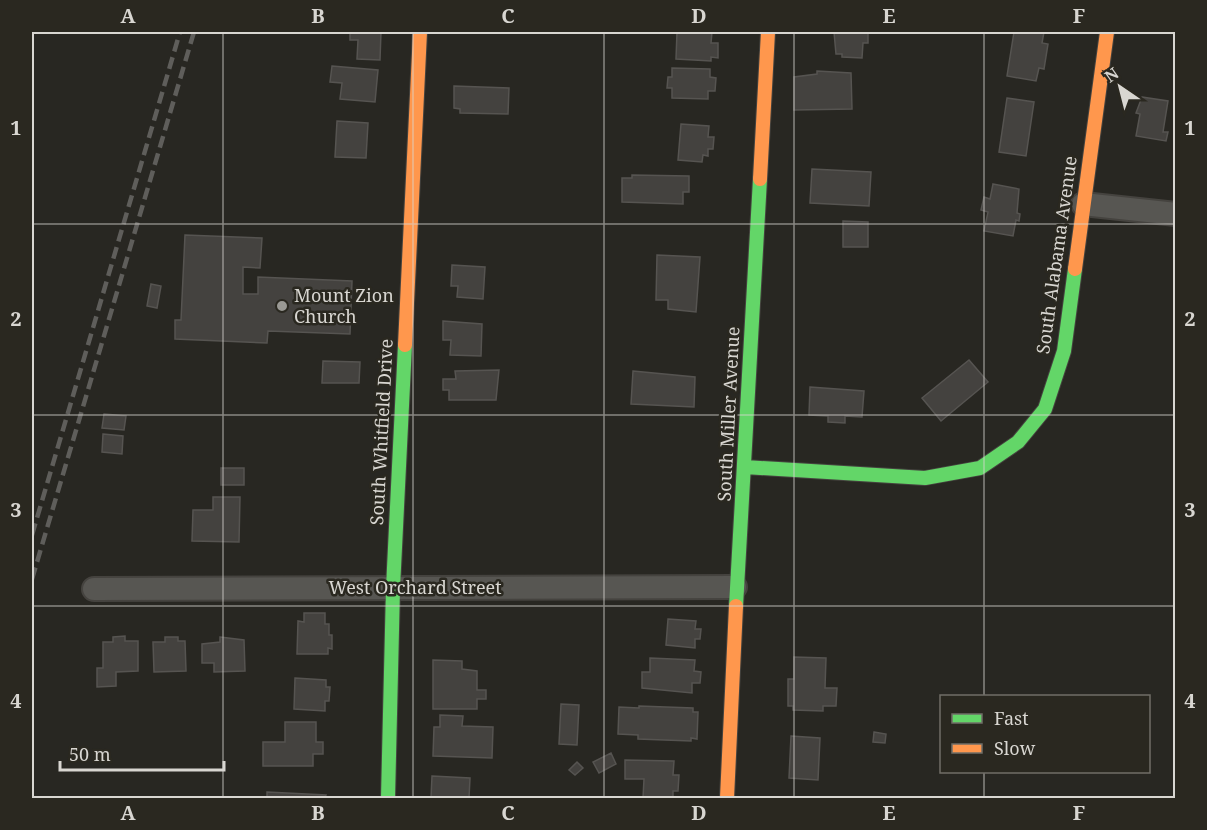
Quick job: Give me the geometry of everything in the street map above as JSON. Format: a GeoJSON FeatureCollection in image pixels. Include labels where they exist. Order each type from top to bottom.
{"type":"FeatureCollection","features":[{"type":"Feature","properties":{"kind":"street","name":"South Whitfield Drive"},"geometry":{"type":"LineString","coordinates":[[388,798],[393,588],[420,32]]}},
{"type":"Feature","properties":{"kind":"street","name":"South Miller Avenue"},"geometry":{"type":"LineString","coordinates":[[727,798],[735,587],[745,467],[768,32]]}},
{"type":"Feature","properties":{"kind":"street","name":"South Alabama Avenue"},"geometry":{"type":"LineString","coordinates":[[745,467],[925,478],[980,468],[1018,442],[1045,409],[1064,351],[1107,32]]}},
{"type":"Feature","properties":{"kind":"street"},"geometry":{"type":"LineString","coordinates":[[1083,204],[1176,214]]}},
{"type":"Feature","properties":{"kind":"street","name":"West Orchard Street"},"geometry":{"type":"LineString","coordinates":[[94,589],[735,587]]}},
{"type":"Feature","properties":{"kind":"building"},"geometry":{"type":"Polygon","coordinates":[[[350,32],[381,32],[380,60],[357,59],[358,40],[350,40],[350,32]]]}},
{"type":"Feature","properties":{"kind":"building"},"geometry":{"type":"Polygon","coordinates":[[[677,32],[712,32],[711,43],[718,43],[718,58],[711,57],[711,61],[676,59],[677,32]]]}},
{"type":"Feature","properties":{"kind":"building"},"geometry":{"type":"Polygon","coordinates":[[[834,32],[868,32],[868,43],[863,43],[862,58],[842,57],[842,54],[836,54],[834,32]]]}},
{"type":"Feature","properties":{"kind":"building"},"geometry":{"type":"Polygon","coordinates":[[[1014,32],[1044,32],[1042,43],[1048,44],[1044,69],[1039,68],[1036,81],[1007,76],[1014,32]]]}},
{"type":"Feature","properties":{"kind":"building"},"geometry":{"type":"Polygon","coordinates":[[[332,66],[378,70],[375,102],[340,99],[342,83],[330,82],[332,66]]]}},
{"type":"Feature","properties":{"kind":"building"},"geometry":{"type":"Polygon","coordinates":[[[672,68],[710,69],[710,77],[716,78],[715,91],[708,91],[708,99],[672,98],[672,88],[667,88],[668,77],[672,77],[672,68]]]}},
{"type":"Feature","properties":{"kind":"building"},"geometry":{"type":"Polygon","coordinates":[[[817,71],[851,73],[852,109],[794,110],[794,77],[817,74],[817,71]]]}},
{"type":"Feature","properties":{"kind":"building"},"geometry":{"type":"Polygon","coordinates":[[[454,86],[509,88],[508,114],[460,113],[460,109],[454,108],[454,86]]]}},
{"type":"Feature","properties":{"kind":"building"},"geometry":{"type":"Polygon","coordinates":[[[1142,97],[1168,101],[1163,132],[1168,132],[1166,141],[1136,136],[1140,114],[1136,113],[1142,97]]]}},
{"type":"Feature","properties":{"kind":"building"},"geometry":{"type":"Polygon","coordinates":[[[1007,98],[1034,102],[1026,156],[999,152],[1007,98]]]}},
{"type":"Feature","properties":{"kind":"building"},"geometry":{"type":"Polygon","coordinates":[[[337,121],[368,123],[366,158],[335,157],[337,121]]]}},
{"type":"Feature","properties":{"kind":"building"},"geometry":{"type":"Polygon","coordinates":[[[681,124],[709,126],[708,137],[714,137],[713,149],[708,149],[708,156],[703,155],[702,162],[678,160],[681,124]]]}},
{"type":"Feature","properties":{"kind":"building"},"geometry":{"type":"Polygon","coordinates":[[[812,169],[871,172],[869,206],[810,203],[812,169]]]}},
{"type":"Feature","properties":{"kind":"building"},"geometry":{"type":"Polygon","coordinates":[[[632,175],[689,176],[689,192],[683,192],[683,204],[622,202],[622,178],[632,178],[632,175]]]}},
{"type":"Feature","properties":{"kind":"building"},"geometry":{"type":"Polygon","coordinates":[[[993,184],[1019,189],[1017,213],[1020,214],[1019,221],[1016,220],[1013,236],[984,231],[988,212],[981,210],[984,197],[990,199],[993,184]]]}},
{"type":"Feature","properties":{"kind":"building"},"geometry":{"type":"Polygon","coordinates":[[[843,221],[868,222],[868,247],[843,247],[843,221]]]}},
{"type":"Feature","properties":{"kind":"building"},"geometry":{"type":"Polygon","coordinates":[[[185,235],[262,238],[260,268],[243,267],[243,294],[258,294],[258,277],[352,281],[350,334],[268,331],[267,343],[175,339],[175,320],[181,320],[185,235]]]}},
{"type":"Feature","properties":{"kind":"building"},"geometry":{"type":"Polygon","coordinates":[[[657,255],[700,257],[696,312],[668,309],[668,300],[656,300],[657,255]]]}},
{"type":"Feature","properties":{"kind":"building"},"geometry":{"type":"Polygon","coordinates":[[[452,265],[485,267],[483,299],[457,297],[458,286],[451,286],[452,265]]]}},
{"type":"Feature","properties":{"kind":"building"},"geometry":{"type":"Polygon","coordinates":[[[151,284],[161,286],[157,308],[147,306],[151,284]]]}},
{"type":"Feature","properties":{"kind":"building"},"geometry":{"type":"Polygon","coordinates":[[[443,321],[482,324],[481,356],[450,355],[451,340],[443,340],[443,321]]]}},
{"type":"Feature","properties":{"kind":"building"},"geometry":{"type":"Polygon","coordinates":[[[969,360],[988,382],[941,421],[922,398],[969,360]]]}},
{"type":"Feature","properties":{"kind":"building"},"geometry":{"type":"Polygon","coordinates":[[[323,361],[360,362],[359,383],[322,383],[323,361]]]}},
{"type":"Feature","properties":{"kind":"building"},"geometry":{"type":"Polygon","coordinates":[[[499,370],[496,400],[449,400],[449,390],[443,390],[443,379],[456,379],[455,371],[499,370]]]}},
{"type":"Feature","properties":{"kind":"building"},"geometry":{"type":"Polygon","coordinates":[[[633,371],[695,377],[694,407],[631,404],[633,371]]]}},
{"type":"Feature","properties":{"kind":"building"},"geometry":{"type":"Polygon","coordinates":[[[810,387],[864,391],[862,417],[845,416],[845,423],[828,422],[828,416],[809,415],[810,387]]]}},
{"type":"Feature","properties":{"kind":"building"},"geometry":{"type":"Polygon","coordinates":[[[104,414],[126,416],[124,430],[102,428],[104,414]]]}},
{"type":"Feature","properties":{"kind":"building"},"geometry":{"type":"Polygon","coordinates":[[[103,434],[123,436],[122,454],[102,452],[103,434]]]}},
{"type":"Feature","properties":{"kind":"building"},"geometry":{"type":"Polygon","coordinates":[[[221,468],[244,468],[244,485],[221,485],[221,468]]]}},
{"type":"Feature","properties":{"kind":"building"},"geometry":{"type":"Polygon","coordinates":[[[213,497],[240,497],[239,542],[192,541],[193,510],[213,510],[213,497]]]}},
{"type":"Feature","properties":{"kind":"building"},"geometry":{"type":"Polygon","coordinates":[[[304,613],[325,613],[325,624],[329,624],[329,635],[332,635],[332,649],[328,648],[328,654],[297,654],[298,621],[304,622],[304,613]]]}},
{"type":"Feature","properties":{"kind":"building"},"geometry":{"type":"Polygon","coordinates":[[[668,619],[696,621],[695,629],[701,629],[700,639],[695,639],[695,648],[666,645],[668,619]]]}},
{"type":"Feature","properties":{"kind":"building"},"geometry":{"type":"Polygon","coordinates":[[[125,636],[125,641],[138,641],[138,671],[116,672],[116,686],[97,687],[97,668],[103,668],[103,642],[113,642],[113,637],[125,636]]]}},
{"type":"Feature","properties":{"kind":"building"},"geometry":{"type":"Polygon","coordinates":[[[165,637],[178,637],[178,641],[185,641],[186,671],[154,672],[153,642],[165,642],[165,637]]]}},
{"type":"Feature","properties":{"kind":"building"},"geometry":{"type":"Polygon","coordinates":[[[220,637],[244,640],[245,671],[214,672],[214,663],[202,663],[202,644],[220,642],[220,637]]]}},
{"type":"Feature","properties":{"kind":"building"},"geometry":{"type":"Polygon","coordinates":[[[794,657],[826,658],[825,688],[837,688],[836,706],[823,706],[823,711],[793,710],[793,706],[788,706],[788,679],[794,679],[794,657]]]}},
{"type":"Feature","properties":{"kind":"building"},"geometry":{"type":"Polygon","coordinates":[[[650,658],[695,660],[694,671],[701,672],[700,683],[692,683],[692,693],[642,688],[642,672],[650,672],[650,658]]]}},
{"type":"Feature","properties":{"kind":"building"},"geometry":{"type":"Polygon","coordinates":[[[433,660],[462,661],[462,669],[477,671],[477,690],[486,690],[486,699],[477,699],[477,709],[433,709],[433,660]]]}},
{"type":"Feature","properties":{"kind":"building"},"geometry":{"type":"Polygon","coordinates":[[[295,678],[326,680],[326,687],[330,687],[329,701],[325,701],[325,711],[294,709],[295,678]]]}},
{"type":"Feature","properties":{"kind":"building"},"geometry":{"type":"Polygon","coordinates":[[[561,704],[579,705],[577,745],[559,744],[561,704]]]}},
{"type":"Feature","properties":{"kind":"building"},"geometry":{"type":"Polygon","coordinates":[[[639,706],[693,708],[693,712],[698,712],[697,739],[691,738],[691,741],[638,739],[638,735],[618,734],[619,707],[639,708],[639,706]]]}},
{"type":"Feature","properties":{"kind":"building"},"geometry":{"type":"Polygon","coordinates":[[[440,715],[463,716],[462,726],[493,727],[492,758],[433,756],[434,727],[440,727],[440,715]]]}},
{"type":"Feature","properties":{"kind":"building"},"geometry":{"type":"Polygon","coordinates":[[[285,722],[316,722],[316,742],[323,742],[323,754],[313,754],[313,766],[263,766],[263,742],[285,742],[285,722]]]}},
{"type":"Feature","properties":{"kind":"building"},"geometry":{"type":"Polygon","coordinates":[[[874,732],[886,734],[885,743],[873,742],[874,732]]]}},
{"type":"Feature","properties":{"kind":"building"},"geometry":{"type":"Polygon","coordinates":[[[791,736],[820,738],[818,780],[789,778],[791,736]]]}},
{"type":"Feature","properties":{"kind":"building"},"geometry":{"type":"Polygon","coordinates":[[[611,753],[616,764],[599,773],[593,762],[611,753]]]}},
{"type":"Feature","properties":{"kind":"building"},"geometry":{"type":"Polygon","coordinates":[[[625,760],[674,761],[673,775],[679,775],[678,791],[673,791],[673,798],[643,798],[644,779],[625,779],[625,760]]]}},
{"type":"Feature","properties":{"kind":"building"},"geometry":{"type":"Polygon","coordinates":[[[577,762],[583,768],[575,775],[569,770],[577,762]]]}},
{"type":"Feature","properties":{"kind":"building"},"geometry":{"type":"Polygon","coordinates":[[[432,776],[470,778],[469,798],[431,798],[432,776]]]}},
{"type":"Feature","properties":{"kind":"building"},"geometry":{"type":"Polygon","coordinates":[[[267,792],[326,795],[325,798],[267,798],[267,792]]]}},
{"type":"Feature","properties":{"kind":"railway"},"geometry":{"type":"LineString","coordinates":[[32,535],[180,32]]}},
{"type":"Feature","properties":{"kind":"railway"},"geometry":{"type":"LineString","coordinates":[[32,579],[194,32]]}},
{"type":"Feature","properties":{"kind":"traffic: fast"},"geometry":{"type":"LineString","coordinates":[[736,606],[760,179]]}},
{"type":"Feature","properties":{"kind":"traffic: fast"},"geometry":{"type":"LineString","coordinates":[[745,467],[925,478],[980,468],[1018,442],[1045,409],[1064,351],[1075,269]]}},
{"type":"Feature","properties":{"kind":"traffic: fast"},"geometry":{"type":"LineString","coordinates":[[388,798],[393,588],[405,345]]}},
{"type":"Feature","properties":{"kind":"traffic: slow"},"geometry":{"type":"LineString","coordinates":[[405,345],[420,32]]}},
{"type":"Feature","properties":{"kind":"traffic: slow"},"geometry":{"type":"LineString","coordinates":[[760,179],[768,32]]}},
{"type":"Feature","properties":{"kind":"traffic: slow"},"geometry":{"type":"LineString","coordinates":[[1075,269],[1107,32]]}},
{"type":"Feature","properties":{"kind":"traffic: slow"},"geometry":{"type":"LineString","coordinates":[[727,798],[736,606]]}},
{"type":"Feature","properties":{"kind":"place","name":"Mount Zion Church"},"geometry":{"type":"Point","coordinates":[282,306]}}]}
